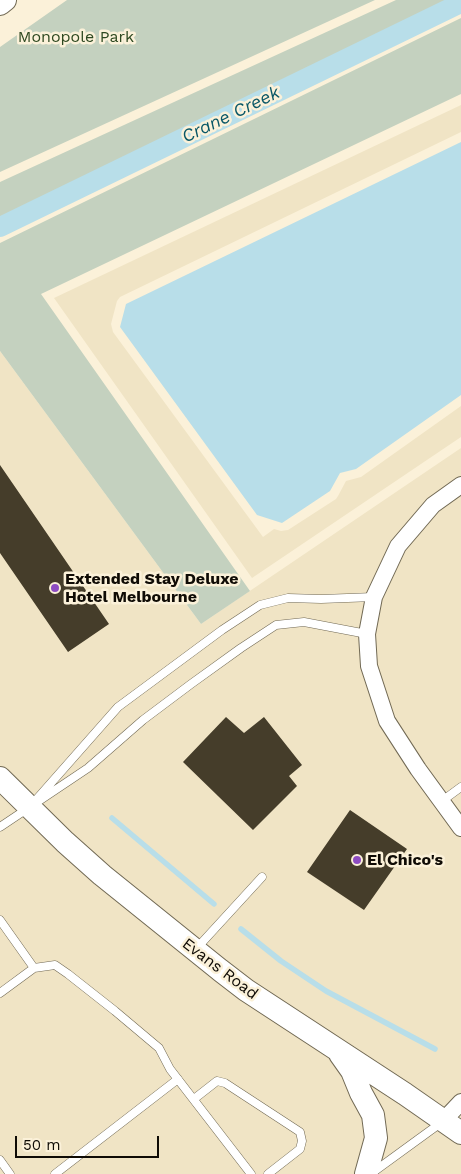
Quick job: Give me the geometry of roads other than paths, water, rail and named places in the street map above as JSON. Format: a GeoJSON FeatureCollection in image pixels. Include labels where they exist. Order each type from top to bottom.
{"type":"FeatureCollection","features":[{"type":"Feature","properties":{"kind":"street"},"geometry":{"type":"LineString","coordinates":[[0,4],[5,0]]}},
{"type":"Feature","properties":{"kind":"street"},"geometry":{"type":"LineString","coordinates":[[461,485],[433,505],[398,546],[374,597],[367,634],[369,666],[387,721],[418,769],[461,828]]}},
{"type":"Feature","properties":{"kind":"street","name":"Evans Road"},"geometry":{"type":"LineString","coordinates":[[0,778],[65,842],[102,875],[246,990],[405,1094],[455,1123]]}},
{"type":"Feature","properties":{"kind":"street"},"geometry":{"type":"LineString","coordinates":[[336,1050],[352,1071],[373,1115],[376,1138],[366,1174]]}},
{"type":"Feature","properties":{"kind":"street"},"geometry":{"type":"LineString","coordinates":[[455,1123],[461,1102]]}},
{"type":"Feature","properties":{"kind":"lane"},"geometry":{"type":"LineString","coordinates":[[29,807],[118,708],[222,630],[260,606],[288,598],[374,597]]}},
{"type":"Feature","properties":{"kind":"lane"},"geometry":{"type":"LineString","coordinates":[[0,827],[88,768],[143,720],[241,648],[276,625],[304,622],[367,634]]}},
{"type":"Feature","properties":{"kind":"lane"},"geometry":{"type":"LineString","coordinates":[[442,802],[461,787]]}},
{"type":"Feature","properties":{"kind":"lane"},"geometry":{"type":"LineString","coordinates":[[195,950],[262,878]]}},
{"type":"Feature","properties":{"kind":"lane"},"geometry":{"type":"LineString","coordinates":[[0,920],[34,968]]}},
{"type":"Feature","properties":{"kind":"lane"},"geometry":{"type":"LineString","coordinates":[[0,993],[34,968],[55,965],[68,974],[160,1048],[170,1069],[251,1174]]}},
{"type":"Feature","properties":{"kind":"lane"},"geometry":{"type":"LineString","coordinates":[[55,1174],[178,1079]]}},
{"type":"Feature","properties":{"kind":"lane"},"geometry":{"type":"LineString","coordinates":[[194,1099],[217,1081],[225,1083],[300,1132],[302,1141],[300,1149],[268,1174]]}},
{"type":"Feature","properties":{"kind":"lane"},"geometry":{"type":"LineString","coordinates":[[371,1174],[455,1123]]}},
{"type":"Feature","properties":{"kind":"lane"},"geometry":{"type":"LineString","coordinates":[[0,1160],[10,1174]]}},
{"type":"Feature","properties":{"kind":"water"},"geometry":{"type":"Polygon","coordinates":[[[461,142],[461,395],[356,469],[340,473],[330,491],[282,523],[257,515],[120,327],[126,304],[461,142]]]}},
{"type":"Feature","properties":{"kind":"waterway","name":"Crane Creek"},"geometry":{"type":"LineString","coordinates":[[0,227],[461,3]]}},
{"type":"Feature","properties":{"kind":"waterway"},"geometry":{"type":"LineString","coordinates":[[112,818],[214,904]]}},
{"type":"Feature","properties":{"kind":"waterway"},"geometry":{"type":"LineString","coordinates":[[241,929],[281,961],[326,991],[435,1049]]}},
{"type":"Feature","properties":{"kind":"place","name":"Extended Stay Deluxe Hotel Melbourne"},"geometry":{"type":"Point","coordinates":[55,588]}},
{"type":"Feature","properties":{"kind":"place","name":"El Chico's"},"geometry":{"type":"Point","coordinates":[357,860]}},
{"type":"Feature","properties":{"kind":"park label","name":"Monopole Park"},"geometry":{"type":"Point","coordinates":[76,37]}}]}
